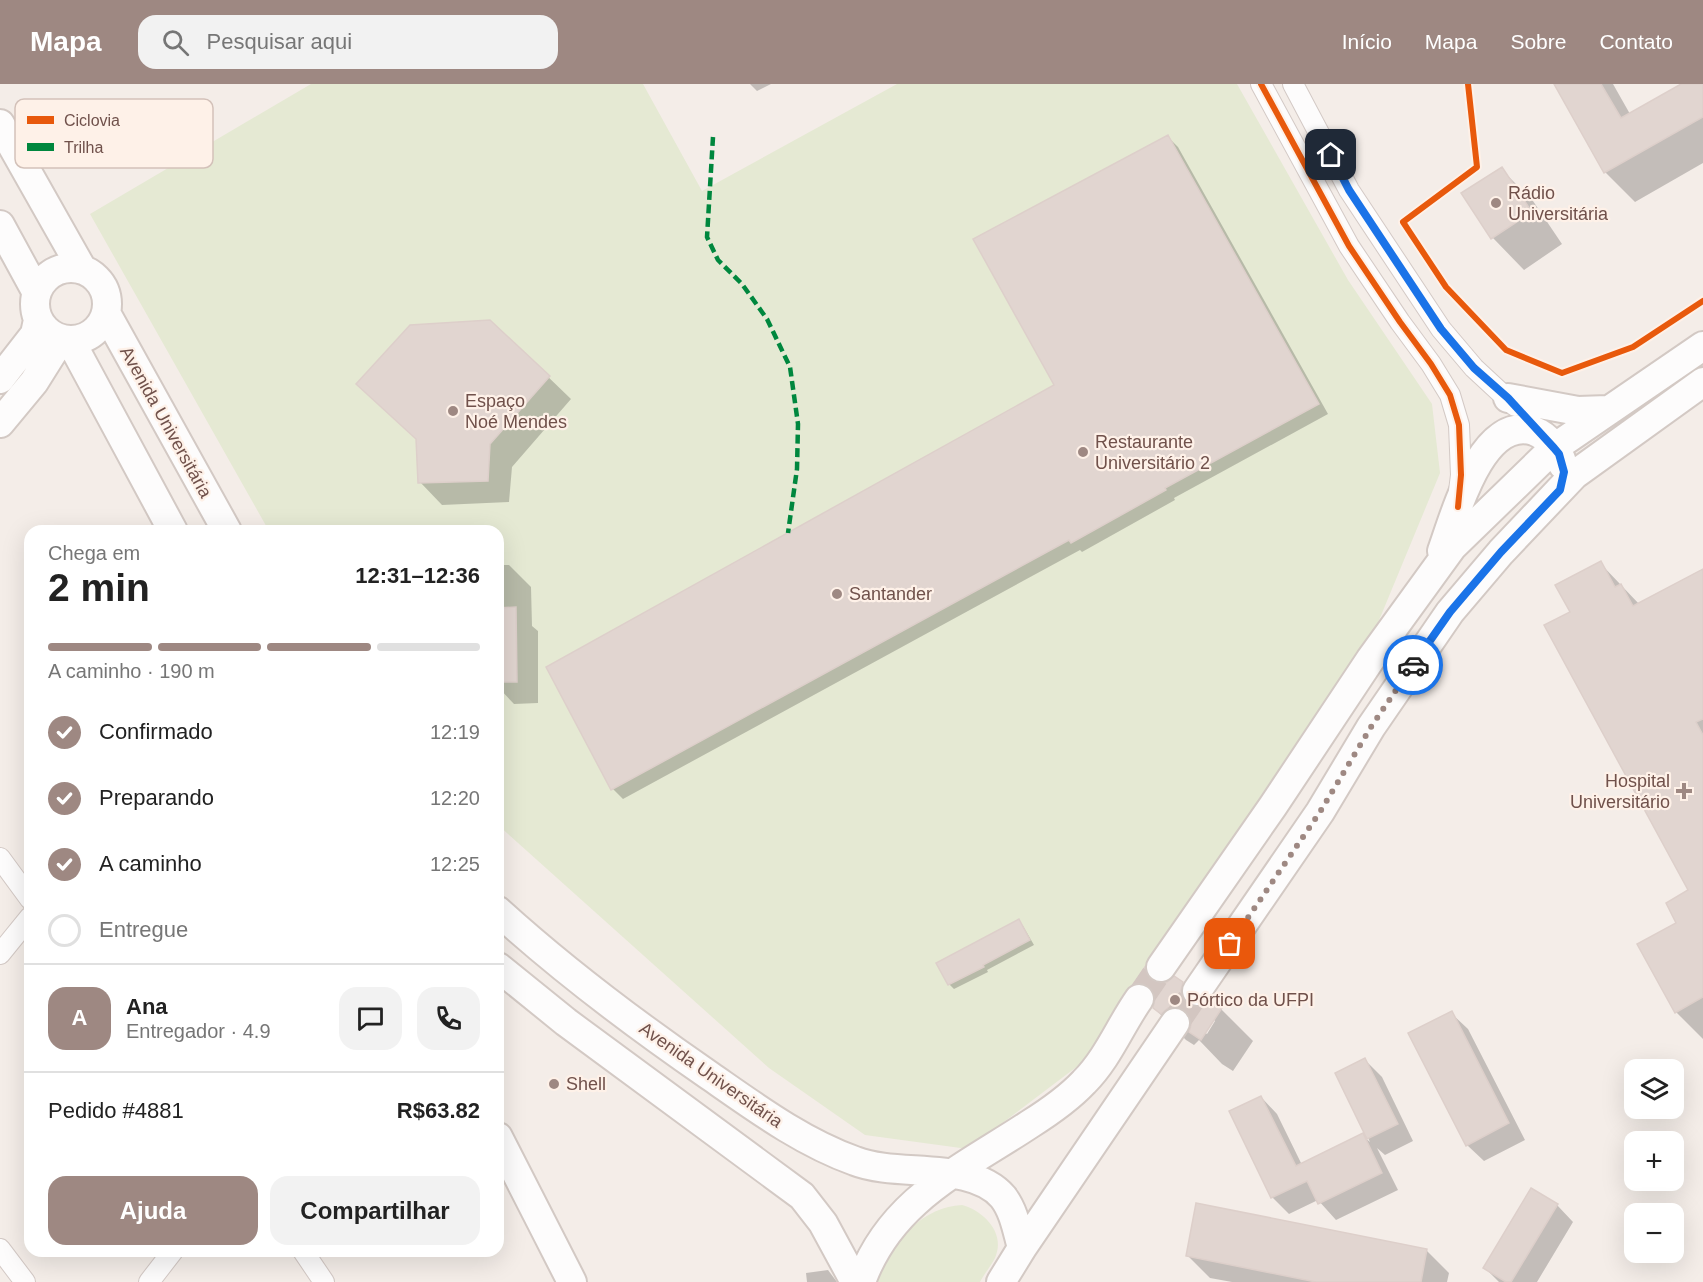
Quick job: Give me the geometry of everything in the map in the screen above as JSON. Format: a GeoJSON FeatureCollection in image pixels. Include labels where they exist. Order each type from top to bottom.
{"type":"FeatureCollection","features":[{"type":"Feature","properties":{"kind":"main road"},"geometry":{"type":"LineString","coordinates":[[0,124],[15,151]]}},
{"type":"Feature","properties":{"kind":"main road"},"geometry":{"type":"LineString","coordinates":[[25,168],[82,269],[100,282],[105,292],[106,313],[101,324],[82,339],[65,340]]}},
{"type":"Feature","properties":{"kind":"main road"},"geometry":{"type":"LineString","coordinates":[[0,225],[36,291]]}},
{"type":"Feature","properties":{"kind":"main road"},"geometry":{"type":"LineString","coordinates":[[82,269],[71,267],[60,269],[50,274],[42,282],[36,291],[35,311],[38,320],[44,328],[65,340],[170,525]]}},
{"type":"Feature","properties":{"kind":"main road","name":"Avenida Universitária"},"geometry":{"type":"LineString","coordinates":[[106,313],[224,525]]}},
{"type":"Feature","properties":{"kind":"main road"},"geometry":{"type":"LineString","coordinates":[[0,380],[35,334],[38,320]]}},
{"type":"Feature","properties":{"kind":"main road"},"geometry":{"type":"LineString","coordinates":[[0,423],[65,340]]}},
{"type":"Feature","properties":{"kind":"main road"},"geometry":{"type":"LineString","coordinates":[[1161,967],[1370,660],[1452,547],[1548,441],[1608,410],[1703,346]]}},
{"type":"Feature","properties":{"kind":"main road"},"geometry":{"type":"LineString","coordinates":[[1197,992],[1320,812],[1371,727],[1450,612],[1501,552],[1574,476],[1703,381]]}},
{"type":"Feature","properties":{"kind":"main road"},"geometry":{"type":"LineString","coordinates":[[1508,398],[1578,411],[1608,410]]}},
{"type":"Feature","properties":{"kind":"main road"},"geometry":{"type":"LineString","coordinates":[[1433,574],[1480,457],[1501,435],[1523,429],[1548,441],[1559,454],[1564,472],[1560,490]]}},
{"type":"Feature","properties":{"kind":"main road"},"geometry":{"type":"LineString","coordinates":[[1209,898],[1244,925]]}},
{"type":"Feature","properties":{"kind":"main road","name":"Avenida Universitária"},"geometry":{"type":"LineString","coordinates":[[504,916],[550,957],[662,1043],[770,1118],[818,1145],[857,1162],[909,1171],[955,1173],[976,1179],[992,1187],[1003,1197],[1013,1216],[1022,1248]]}},
{"type":"Feature","properties":{"kind":"main road"},"geometry":{"type":"LineString","coordinates":[[504,972],[566,1022],[802,1196],[823,1223],[855,1282]]}},
{"type":"Feature","properties":{"kind":"main road"},"geometry":{"type":"LineString","coordinates":[[861,1282],[874,1249],[908,1207],[931,1188],[1053,1108],[1084,1082],[1108,1051],[1139,999]]}},
{"type":"Feature","properties":{"kind":"main road"},"geometry":{"type":"LineString","coordinates":[[1001,1282],[1175,1023]]}},
{"type":"Feature","properties":{"kind":"main road"},"geometry":{"type":"LineString","coordinates":[[637,1073],[662,1043]]}},
{"type":"Feature","properties":{"kind":"main road"},"geometry":{"type":"LineString","coordinates":[[504,1149],[572,1282]]}},
{"type":"Feature","properties":{"kind":"street"},"geometry":{"type":"LineString","coordinates":[[1261,84],[1349,246],[1450,395],[1459,425],[1461,475],[1458,507]]}},
{"type":"Feature","properties":{"kind":"street"},"geometry":{"type":"LineString","coordinates":[[1293,84],[1349,190],[1441,329],[1474,368],[1508,398],[1548,441]]}},
{"type":"Feature","properties":{"kind":"street"},"geometry":{"type":"LineString","coordinates":[[0,858],[24,891]]}},
{"type":"Feature","properties":{"kind":"street"},"geometry":{"type":"LineString","coordinates":[[0,954],[24,924]]}},
{"type":"Feature","properties":{"kind":"street"},"geometry":{"type":"LineString","coordinates":[[0,1249],[25,1282]]}},
{"type":"Feature","properties":{"kind":"street"},"geometry":{"type":"LineString","coordinates":[[149,1282],[168,1257]]}},
{"type":"Feature","properties":{"kind":"street"},"geometry":{"type":"LineString","coordinates":[[307,1257],[324,1282]]}},
{"type":"Feature","properties":{"kind":"green space"},"geometry":{"type":"Polygon","coordinates":[[[311,84],[643,84],[702,191],[897,84],[1237,84],[1348,280],[1432,404],[1440,473],[1363,659],[1266,806],[1087,1059],[968,1149],[865,1135],[769,1068],[504,830],[504,525],[266,525],[90,214],[168,168],[213,168],[213,142],[311,84]]]}},
{"type":"Feature","properties":{"kind":"green space"},"geometry":{"type":"Polygon","coordinates":[[[962,1205],[985,1218],[991,1224],[998,1240],[995,1258],[980,1282],[874,1282],[888,1255],[908,1231],[933,1213],[947,1207],[962,1205]]]}},
{"type":"Feature","properties":{"kind":"building"},"geometry":{"type":"Polygon","coordinates":[[[1554,84],[1601,84],[1621,118],[1681,84],[1703,84],[1703,117],[1604,173],[1554,84]]]}},
{"type":"Feature","properties":{"kind":"building"},"geometry":{"type":"Polygon","coordinates":[[[1168,135],[1319,404],[1165,488],[1166,490],[1071,543],[1069,540],[611,790],[546,667],[1054,385],[973,239],[1168,135]]]}},
{"type":"Feature","properties":{"kind":"building","name":"Rádio Universitária"},"geometry":{"type":"Polygon","coordinates":[[[1502,167],[1532,212],[1491,239],[1461,193],[1502,167]]]}},
{"type":"Feature","properties":{"kind":"building","name":"Espaço Noé Mendes"},"geometry":{"type":"Polygon","coordinates":[[[490,320],[550,376],[490,444],[488,481],[418,483],[416,439],[356,384],[410,325],[490,320]]]}},
{"type":"Feature","properties":{"kind":"building","name":"Hospital Universitário"},"geometry":{"type":"Polygon","coordinates":[[[1601,561],[1615,587],[1621,584],[1633,606],[1703,569],[1703,719],[1696,722],[1703,735],[1703,997],[1675,1013],[1637,944],[1676,923],[1666,903],[1688,890],[1544,625],[1570,612],[1555,585],[1601,561]]]}},
{"type":"Feature","properties":{"kind":"building"},"geometry":{"type":"Polygon","coordinates":[[[516,607],[517,682],[504,682],[504,608],[516,607]]]}},
{"type":"Feature","properties":{"kind":"building"},"geometry":{"type":"Polygon","coordinates":[[[1019,919],[1030,940],[948,985],[936,963],[1019,919]]]}},
{"type":"Feature","properties":{"kind":"building"},"geometry":{"type":"Polygon","coordinates":[[[1145,967],[1146,975],[1152,981],[1167,982],[1174,976],[1183,982],[1182,998],[1188,1005],[1204,1006],[1210,1000],[1222,1008],[1201,1040],[1189,1032],[1190,1016],[1184,1009],[1168,1008],[1161,1014],[1153,1008],[1155,999],[1148,985],[1134,984],[1145,967]]]}},
{"type":"Feature","properties":{"kind":"building"},"geometry":{"type":"Polygon","coordinates":[[[1452,1011],[1509,1123],[1466,1146],[1408,1033],[1452,1011]]]}},
{"type":"Feature","properties":{"kind":"building"},"geometry":{"type":"Polygon","coordinates":[[[1365,1058],[1398,1124],[1367,1139],[1335,1073],[1365,1058]]]}},
{"type":"Feature","properties":{"kind":"building"},"geometry":{"type":"Polygon","coordinates":[[[1261,1096],[1296,1166],[1363,1133],[1382,1173],[1318,1204],[1307,1181],[1271,1198],[1229,1111],[1261,1096]]]}},
{"type":"Feature","properties":{"kind":"building"},"geometry":{"type":"Polygon","coordinates":[[[1531,1188],[1558,1204],[1511,1282],[1506,1282],[1483,1268],[1531,1188]]]}},
{"type":"Feature","properties":{"kind":"building"},"geometry":{"type":"Polygon","coordinates":[[[1196,1203],[1427,1249],[1421,1282],[1316,1282],[1186,1256],[1196,1203]]]}},
{"type":"Feature","properties":{"kind":"tunnel"},"geometry":{"type":"LineString","coordinates":[[1139,999],[1161,967]]}},
{"type":"Feature","properties":{"kind":"tunnel"},"geometry":{"type":"LineString","coordinates":[[1175,1023],[1197,991]]}},
{"type":"Feature","properties":{"kind":"marked path"},"geometry":{"type":"LineString","coordinates":[[713,137],[707,237],[718,260],[742,284],[767,319],[790,367],[798,424],[797,469],[788,533]]}},
{"type":"Feature","properties":{"kind":"cycle path"},"geometry":{"type":"LineString","coordinates":[[1261,84],[1349,246],[1450,395],[1459,425],[1461,475],[1458,507]]}},
{"type":"Feature","properties":{"kind":"cycle path"},"geometry":{"type":"LineString","coordinates":[[1468,84],[1477,167],[1403,222],[1446,287],[1506,350],[1562,373],[1633,347],[1703,301]]}},
{"type":"Feature","properties":{"kind":"way so far"},"geometry":{"type":"LineString","coordinates":[[1230,944],[1320,812],[1371,727],[1413,665]]}},
{"type":"Feature","properties":{"kind":"place","name":"Rádio Universitária"},"geometry":{"type":"Point","coordinates":[1496,203]}},
{"type":"Feature","properties":{"kind":"place","name":"Espaço Noé Mendes"},"geometry":{"type":"Point","coordinates":[453,411]}},
{"type":"Feature","properties":{"kind":"place","name":"Restaurante Universitário 2"},"geometry":{"type":"Point","coordinates":[1083,452]}},
{"type":"Feature","properties":{"kind":"place","name":"Santander"},"geometry":{"type":"Point","coordinates":[837,594]}},
{"type":"Feature","properties":{"kind":"place","name":"Hospital Universitário"},"geometry":{"type":"Point","coordinates":[1684,791]}},
{"type":"Feature","properties":{"kind":"place","name":"Pórtico da UFPI"},"geometry":{"type":"Point","coordinates":[1175,1000]}},
{"type":"Feature","properties":{"kind":"place","name":"Shell"},"geometry":{"type":"Point","coordinates":[554,1084]}},
{"type":"Feature","properties":{"kind":"route"},"geometry":{"type":"LineString","coordinates":[[1331,155],[1349,190],[1441,329],[1474,368],[1508,398],[1554,448],[1559,454],[1564,472],[1560,490],[1501,552],[1450,612],[1413,665]]}}]}
